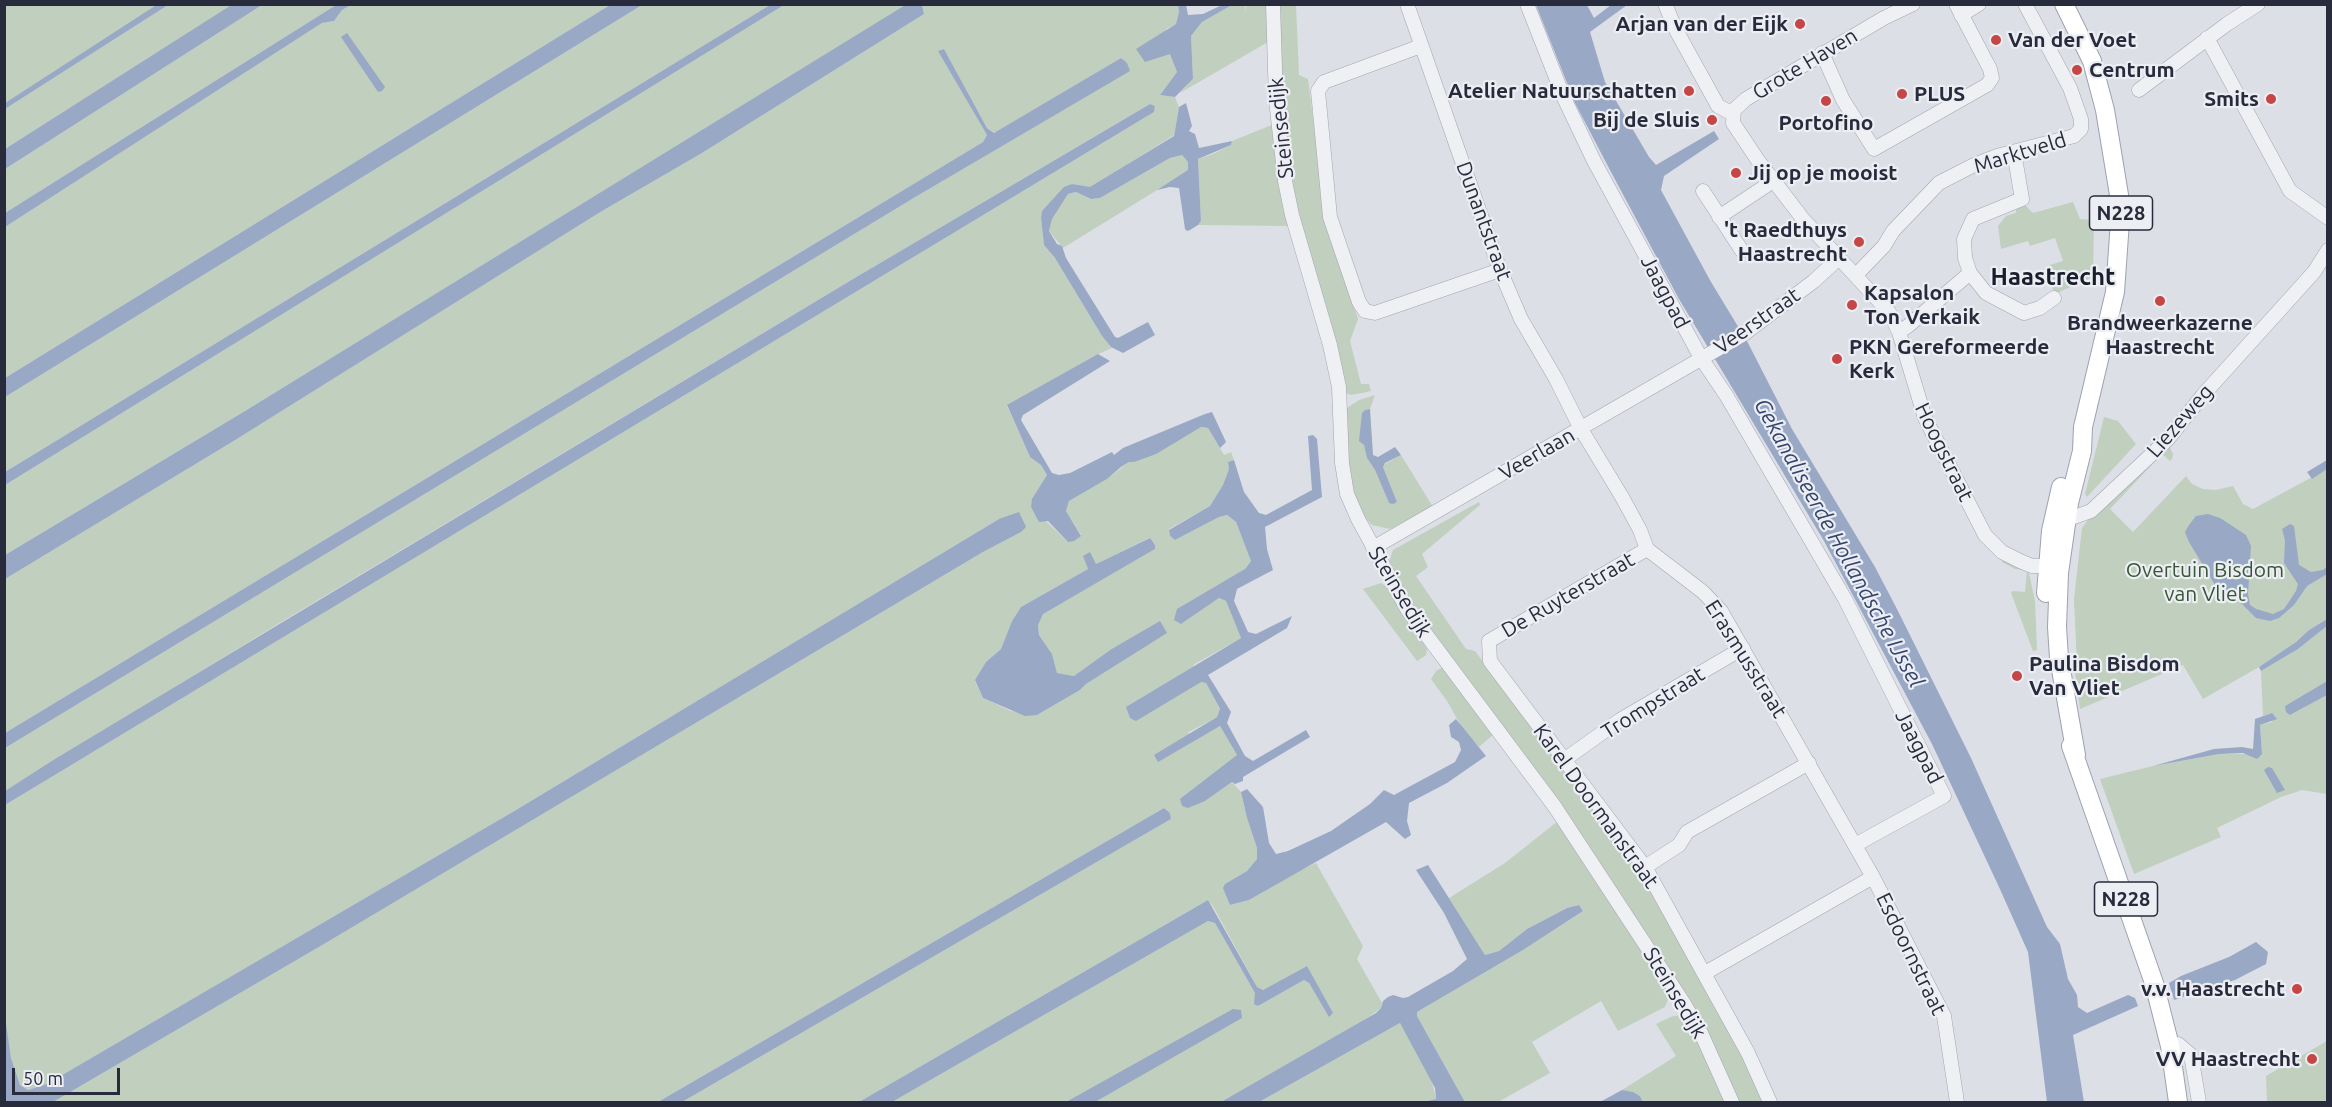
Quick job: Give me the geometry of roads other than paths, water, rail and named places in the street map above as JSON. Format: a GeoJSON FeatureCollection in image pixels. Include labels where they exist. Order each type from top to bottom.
{"type":"FeatureCollection","features":[{"type":"Feature","properties":{"kind":"main road","name":"N228"},"geometry":{"type":"LineString","coordinates":[[2054,561],[2082,451],[2083,427],[2115,292],[2121,207],[2105,110],[2092,61],[2064,4]]}},
{"type":"Feature","properties":{"kind":"main road","name":"N228"},"geometry":{"type":"LineString","coordinates":[[2083,427],[2072,446],[2057,501],[2054,561],[2059,658],[2076,755],[2142,945],[2163,1015],[2178,1102]]}},
{"type":"Feature","properties":{"kind":"street","name":"Steinsedijk"},"geometry":{"type":"LineString","coordinates":[[1273,4],[1276,100],[1285,181],[1292,215],[1330,345],[1339,387],[1341,462],[1347,494],[1373,548],[1407,609],[1527,768],[1640,934],[1701,1032],[1732,1102]]}},
{"type":"Feature","properties":{"kind":"street","name":"Dunantstraat"},"geometry":{"type":"LineString","coordinates":[[1407,4],[1500,270],[1521,319],[1556,379],[1581,429]]}},
{"type":"Feature","properties":{"kind":"street","name":"Jaagpad"},"geometry":{"type":"LineString","coordinates":[[1527,4],[1564,98],[1594,161],[1726,395],[1845,598],[1944,796],[1855,845]]}},
{"type":"Feature","properties":{"kind":"street","name":"Hoogstraat"},"geometry":{"type":"LineString","coordinates":[[1665,4],[1676,30],[1718,106],[1733,114],[1736,129],[1803,219],[1889,312],[1899,332],[1925,418],[1985,535],[2009,556],[2032,566],[2054,561]]}},
{"type":"Feature","properties":{"kind":"street","name":"Grote Haven"},"geometry":{"type":"LineString","coordinates":[[1733,114],[1739,104],[1746,99],[1822,53],[1913,4]]}},
{"type":"Feature","properties":{"kind":"street"},"geometry":{"type":"LineString","coordinates":[[1822,53],[1844,100],[1874,149],[1987,85],[1992,78],[1990,69],[1958,10],[1979,4]]}},
{"type":"Feature","properties":{"kind":"street","name":"Marktveld"},"geometry":{"type":"LineString","coordinates":[[1856,275],[1884,246],[1893,231],[1939,183],[1974,165],[2074,136],[2081,129],[2081,119],[2070,88],[2025,4]]}},
{"type":"Feature","properties":{"kind":"street"},"geometry":{"type":"LineString","coordinates":[[2139,90],[2206,39],[2258,4]]}},
{"type":"Feature","properties":{"kind":"street"},"geometry":{"type":"LineString","coordinates":[[2206,39],[2290,191],[2328,218]]}},
{"type":"Feature","properties":{"kind":"street"},"geometry":{"type":"LineString","coordinates":[[1421,46],[1324,82],[1318,91],[1330,217],[1359,302],[1365,311],[1375,313],[1500,270]]}},
{"type":"Feature","properties":{"kind":"street"},"geometry":{"type":"LineString","coordinates":[[2014,152],[2022,199],[1973,219],[1964,239],[1965,258],[1970,273],[1986,293],[2024,313],[2040,308],[2055,298]]}},
{"type":"Feature","properties":{"kind":"street"},"geometry":{"type":"LineString","coordinates":[[1719,217],[1773,181]]}},
{"type":"Feature","properties":{"kind":"street"},"geometry":{"type":"LineString","coordinates":[[1703,191],[1742,251]]}},
{"type":"Feature","properties":{"kind":"street","name":"Liezeweg"},"geometry":{"type":"LineString","coordinates":[[2066,520],[2091,511],[2168,439],[2203,395],[2314,272],[2328,250]]}},
{"type":"Feature","properties":{"kind":"street","name":"Veerstraat"},"geometry":{"type":"LineString","coordinates":[[1705,356],[1744,334],[1814,281],[1839,258]]}},
{"type":"Feature","properties":{"kind":"street"},"geometry":{"type":"LineString","coordinates":[[1899,332],[1970,273]]}},
{"type":"Feature","properties":{"kind":"street","name":"Veerlaan"},"geometry":{"type":"LineString","coordinates":[[1373,548],[1705,356]]}},
{"type":"Feature","properties":{"kind":"street","name":"Erasmusstraat"},"geometry":{"type":"LineString","coordinates":[[1581,429],[1622,497],[1640,530],[1647,549],[1713,601],[1743,648],[1873,877]]}},
{"type":"Feature","properties":{"kind":"street","name":"De Ruyterstraat"},"geometry":{"type":"LineString","coordinates":[[1489,641],[1647,549]]}},
{"type":"Feature","properties":{"kind":"street","name":"Karel Doormanstraat"},"geometry":{"type":"LineString","coordinates":[[1489,641],[1490,661],[1645,867],[1749,1053],[1770,1102]]}},
{"type":"Feature","properties":{"kind":"street","name":"Trompstraat"},"geometry":{"type":"LineString","coordinates":[[1564,760],[1620,720],[1743,648]]}},
{"type":"Feature","properties":{"kind":"street"},"geometry":{"type":"LineString","coordinates":[[1645,867],[1679,845],[1687,832],[1809,763]]}},
{"type":"Feature","properties":{"kind":"street"},"geometry":{"type":"LineString","coordinates":[[1705,973],[1873,877]]}},
{"type":"Feature","properties":{"kind":"street","name":"Esdoornstraat"},"geometry":{"type":"LineString","coordinates":[[1873,877],[1944,1016],[1957,1102]]}},
{"type":"Feature","properties":{"kind":"street"},"geometry":{"type":"LineString","coordinates":[[2169,1046],[2178,1044],[2191,1054],[2199,1102]]}},
{"type":"Feature","properties":{"kind":"water"},"geometry":{"type":"Polygon","coordinates":[[[158,4],[168,5],[5,109],[5,103],[158,4]]]}},
{"type":"Feature","properties":{"kind":"water"},"geometry":{"type":"Polygon","coordinates":[[[233,4],[262,5],[5,169],[5,149],[233,4]]]}},
{"type":"Feature","properties":{"kind":"water"},"geometry":{"type":"Polygon","coordinates":[[[907,4],[922,5],[924,14],[702,153],[602,211],[232,442],[5,579],[5,555],[245,411],[907,4]]]}},
{"type":"Feature","properties":{"kind":"water"},"geometry":{"type":"Polygon","coordinates":[[[336,5],[351,5],[342,10],[334,21],[322,23],[5,227],[5,213],[336,5]]]}},
{"type":"Feature","properties":{"kind":"water"},"geometry":{"type":"Polygon","coordinates":[[[610,5],[642,5],[5,397],[5,378],[610,5]]]}},
{"type":"Feature","properties":{"kind":"water"},"geometry":{"type":"Polygon","coordinates":[[[770,5],[784,5],[5,485],[5,472],[770,5]]]}},
{"type":"Feature","properties":{"kind":"water"},"geometry":{"type":"Polygon","coordinates":[[[1178,5],[1186,5],[1188,15],[1203,14],[1222,5],[1232,5],[1202,22],[1191,36],[1193,79],[1175,97],[1160,95],[1177,72],[1170,54],[1145,62],[1136,49],[1176,24],[1178,5]]]}},
{"type":"Feature","properties":{"kind":"water","name":"Gekanaliseerde Hollandsche IJssel"},"geometry":{"type":"Polygon","coordinates":[[[1536,5],[1587,5],[1594,18],[1611,5],[1627,5],[1590,32],[1605,82],[1656,165],[1714,131],[1719,139],[1664,176],[1661,190],[1711,282],[1748,343],[1792,429],[1875,567],[1898,611],[1971,758],[2047,927],[2060,944],[2068,979],[2077,995],[2078,1007],[2087,1013],[2128,995],[2135,998],[2138,1006],[2073,1035],[2084,1102],[2047,1102],[2028,952],[1999,887],[1932,744],[1824,541],[1679,299],[1611,172],[1575,103],[1536,5]]]}},
{"type":"Feature","properties":{"kind":"water"},"geometry":{"type":"Polygon","coordinates":[[[347,33],[385,87],[382,91],[378,92],[341,37],[347,33]]]}},
{"type":"Feature","properties":{"kind":"water"},"geometry":{"type":"Polygon","coordinates":[[[944,49],[987,128],[994,133],[1121,58],[1127,63],[1130,71],[917,196],[5,748],[5,733],[983,142],[987,135],[938,51],[944,49]]]}},
{"type":"Feature","properties":{"kind":"water"},"geometry":{"type":"Polygon","coordinates":[[[1186,103],[1192,126],[1189,131],[1195,134],[1199,148],[1232,141],[1231,145],[1198,159],[1201,221],[1198,225],[1187,231],[1185,229],[1179,188],[1170,187],[1157,190],[1188,170],[1188,162],[1182,155],[1170,158],[1100,198],[1091,199],[1076,192],[1068,194],[1052,219],[1049,231],[1057,244],[1062,246],[1066,258],[1115,337],[1118,338],[1148,322],[1155,335],[1123,353],[1111,347],[1102,336],[1055,258],[1044,245],[1042,211],[1064,187],[1072,184],[1090,187],[1174,136],[1179,107],[1186,103]]]}},
{"type":"Feature","properties":{"kind":"water"},"geometry":{"type":"Polygon","coordinates":[[[1150,104],[1155,106],[1154,112],[5,805],[5,791],[55,759],[853,279],[1150,104]]]}},
{"type":"Feature","properties":{"kind":"water"},"geometry":{"type":"Polygon","coordinates":[[[1098,354],[1110,361],[1023,415],[1021,420],[1052,473],[1059,475],[1070,473],[1112,452],[1114,455],[1123,448],[1212,412],[1226,442],[1220,448],[1208,428],[1201,427],[1156,454],[1129,462],[1121,467],[1107,479],[1069,501],[1066,511],[1081,536],[1068,542],[1048,521],[1039,522],[1031,507],[1032,499],[1047,475],[1041,465],[1030,457],[1007,405],[1098,354]]]}},
{"type":"Feature","properties":{"kind":"water"},"geometry":{"type":"Polygon","coordinates":[[[1370,409],[1373,455],[1378,457],[1395,447],[1401,455],[1385,463],[1383,467],[1397,502],[1393,504],[1389,503],[1375,470],[1367,458],[1364,445],[1359,441],[1362,413],[1370,409]]]}},
{"type":"Feature","properties":{"kind":"water"},"geometry":{"type":"Polygon","coordinates":[[[1313,435],[1317,439],[1322,497],[1265,527],[1267,549],[1273,570],[1237,589],[1234,601],[1248,632],[1256,634],[1292,616],[1287,628],[1208,675],[1231,712],[1227,723],[1245,756],[1253,761],[1306,730],[1310,737],[1243,777],[1243,781],[1235,784],[1232,782],[1205,801],[1188,808],[1182,806],[1180,799],[1237,755],[1220,726],[1158,762],[1154,755],[1217,717],[1220,709],[1206,683],[1201,682],[1136,721],[1130,718],[1126,707],[1241,638],[1226,601],[1219,598],[1181,624],[1174,620],[1177,609],[1245,569],[1251,561],[1236,522],[1227,515],[1175,540],[1170,536],[1169,530],[1210,506],[1223,485],[1229,469],[1228,462],[1234,460],[1244,492],[1259,513],[1266,515],[1312,490],[1308,436],[1313,435]]]}},
{"type":"Feature","properties":{"kind":"water"},"geometry":{"type":"Polygon","coordinates":[[[2327,460],[2327,469],[2312,479],[2307,472],[2327,460]]]}},
{"type":"Feature","properties":{"kind":"water"},"geometry":{"type":"Polygon","coordinates":[[[1019,512],[1026,527],[1021,532],[983,552],[324,944],[53,1102],[5,1102],[5,1017],[11,1058],[20,1085],[28,1090],[47,1084],[516,810],[999,519],[1019,512]]]}},
{"type":"Feature","properties":{"kind":"water"},"geometry":{"type":"Polygon","coordinates":[[[2208,514],[2220,518],[2246,535],[2251,546],[2248,594],[2250,605],[2256,609],[2273,614],[2284,609],[2296,591],[2298,584],[2284,563],[2285,540],[2282,529],[2290,524],[2294,526],[2299,565],[2311,572],[2327,567],[2327,574],[2307,586],[2294,605],[2279,618],[2270,621],[2256,618],[2242,604],[2231,597],[2221,595],[2189,542],[2185,532],[2189,525],[2196,516],[2208,514]]]}},
{"type":"Feature","properties":{"kind":"water"},"geometry":{"type":"Polygon","coordinates":[[[1150,538],[1155,549],[1043,614],[1038,625],[1039,635],[1052,654],[1057,673],[1074,676],[1110,650],[1160,621],[1167,633],[1037,715],[1025,716],[983,698],[975,680],[986,662],[1001,649],[1012,621],[1021,607],[1088,569],[1083,556],[1090,552],[1096,564],[1150,538]]]}},
{"type":"Feature","properties":{"kind":"water"},"geometry":{"type":"Polygon","coordinates":[[[2327,619],[2327,626],[2298,649],[2261,671],[2259,667],[2327,619]]]}},
{"type":"Feature","properties":{"kind":"water"},"geometry":{"type":"Polygon","coordinates":[[[2327,681],[2327,695],[2290,715],[2286,712],[2285,706],[2327,681]]]}},
{"type":"Feature","properties":{"kind":"water"},"geometry":{"type":"Polygon","coordinates":[[[2272,713],[2277,719],[2260,725],[2262,754],[2257,759],[2243,753],[2219,754],[2153,766],[2214,749],[2242,747],[2253,749],[2255,719],[2272,713]]]}},
{"type":"Feature","properties":{"kind":"water"},"geometry":{"type":"Polygon","coordinates":[[[1456,719],[1486,756],[1447,783],[1409,803],[1407,821],[1411,835],[1405,839],[1386,822],[1249,900],[1230,905],[1223,888],[1225,884],[1247,871],[1257,859],[1257,848],[1241,792],[1247,789],[1263,807],[1269,843],[1276,854],[1288,851],[1331,831],[1370,804],[1384,790],[1394,795],[1455,762],[1461,750],[1459,742],[1451,737],[1449,725],[1456,719]]]}},
{"type":"Feature","properties":{"kind":"water"},"geometry":{"type":"Polygon","coordinates":[[[2268,767],[2272,768],[2285,790],[2277,793],[2264,770],[2268,767]]]}},
{"type":"Feature","properties":{"kind":"water"},"geometry":{"type":"Polygon","coordinates":[[[1164,808],[1170,813],[1171,819],[682,1102],[658,1102],[1164,808]]]}},
{"type":"Feature","properties":{"kind":"water"},"geometry":{"type":"Polygon","coordinates":[[[1428,865],[1485,955],[1499,951],[1527,929],[1567,908],[1579,905],[1583,911],[1523,950],[1417,1012],[1417,1016],[1465,1102],[1423,1102],[1436,1099],[1435,1088],[1400,1023],[1259,1102],[1221,1102],[1376,1013],[1388,997],[1393,995],[1408,997],[1453,971],[1467,959],[1444,913],[1416,870],[1428,865]]]}},
{"type":"Feature","properties":{"kind":"water"},"geometry":{"type":"Polygon","coordinates":[[[1208,900],[1257,987],[1263,990],[1307,966],[1333,1013],[1329,1017],[1309,983],[1304,980],[1258,1006],[1254,1004],[1255,993],[1215,923],[1208,921],[892,1102],[859,1102],[1208,900]]]}},
{"type":"Feature","properties":{"kind":"water"},"geometry":{"type":"Polygon","coordinates":[[[2256,942],[2268,952],[2266,964],[2235,980],[2174,1000],[2169,983],[2229,957],[2256,942]]]}},
{"type":"Feature","properties":{"kind":"water"},"geometry":{"type":"Polygon","coordinates":[[[1233,1009],[1241,1010],[1242,1018],[1095,1102],[1066,1102],[1233,1009]]]}},
{"type":"Feature","properties":{"kind":"water"},"geometry":{"type":"Polygon","coordinates":[[[1622,1090],[1640,1096],[1643,1102],[1600,1102],[1622,1090]]]}},
{"type":"Feature","properties":{"kind":"place","name":"Arjan van der Eijk"},"geometry":{"type":"Point","coordinates":[1800,24]}},
{"type":"Feature","properties":{"kind":"place","name":"Van der Voet"},"geometry":{"type":"Point","coordinates":[1996,40]}},
{"type":"Feature","properties":{"kind":"place","name":"Centrum"},"geometry":{"type":"Point","coordinates":[2077,70]}},
{"type":"Feature","properties":{"kind":"place","name":"Atelier Natuurschatten"},"geometry":{"type":"Point","coordinates":[1689,91]}},
{"type":"Feature","properties":{"kind":"place","name":"PLUS"},"geometry":{"type":"Point","coordinates":[1902,94]}},
{"type":"Feature","properties":{"kind":"place","name":"Smits"},"geometry":{"type":"Point","coordinates":[2271,99]}},
{"type":"Feature","properties":{"kind":"place","name":"Portofino"},"geometry":{"type":"Point","coordinates":[1826,101]}},
{"type":"Feature","properties":{"kind":"place","name":"Bij de Sluis"},"geometry":{"type":"Point","coordinates":[1712,120]}},
{"type":"Feature","properties":{"kind":"place","name":"Jij op je mooist"},"geometry":{"type":"Point","coordinates":[1736,173]}},
{"type":"Feature","properties":{"kind":"place","name":"'t Raedthuys Haastrecht"},"geometry":{"type":"Point","coordinates":[1859,242]}},
{"type":"Feature","properties":{"kind":"place","name":"Brandweerkazerne Haastrecht"},"geometry":{"type":"Point","coordinates":[2160,301]}},
{"type":"Feature","properties":{"kind":"place","name":"Kapsalon Ton Verkaik"},"geometry":{"type":"Point","coordinates":[1852,305]}},
{"type":"Feature","properties":{"kind":"place","name":"PKN Gereformeerde Kerk"},"geometry":{"type":"Point","coordinates":[1837,359]}},
{"type":"Feature","properties":{"kind":"place","name":"Paulina Bisdom Van Vliet"},"geometry":{"type":"Point","coordinates":[2017,676]}},
{"type":"Feature","properties":{"kind":"place","name":"v.v. Haastrecht"},"geometry":{"type":"Point","coordinates":[2297,989]}},
{"type":"Feature","properties":{"kind":"place","name":"VV Haastrecht"},"geometry":{"type":"Point","coordinates":[2312,1059]}},
{"type":"Feature","properties":{"kind":"district","name":"Haastrecht"},"geometry":{"type":"Point","coordinates":[2053,277]}},
{"type":"Feature","properties":{"kind":"park label","name":"Overtuin Bisdom van Vliet"},"geometry":{"type":"Point","coordinates":[2205,582]}}]}
